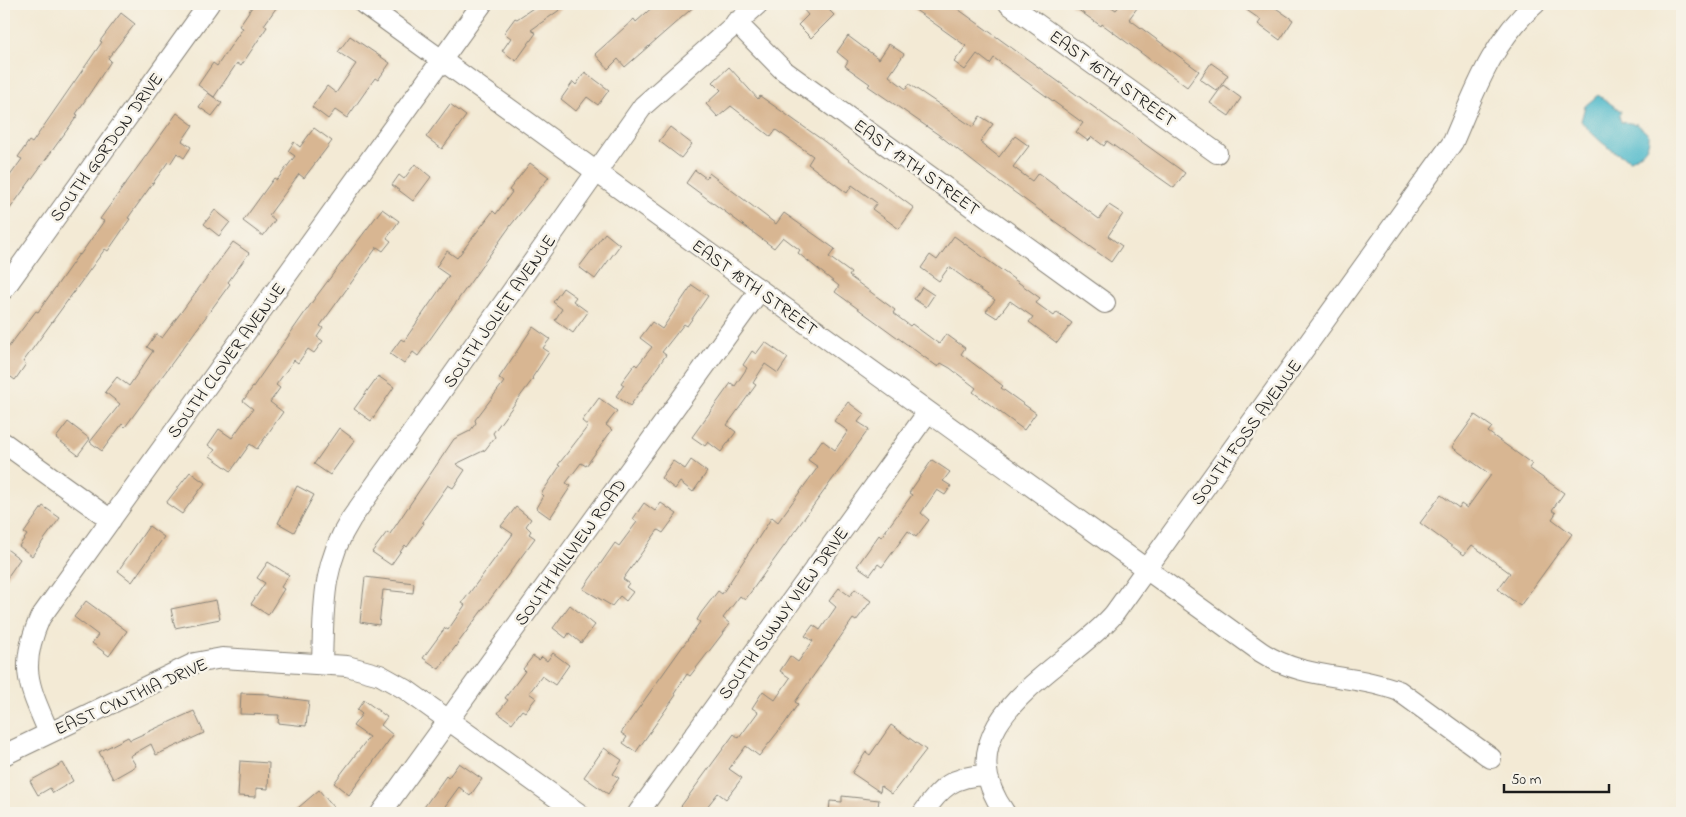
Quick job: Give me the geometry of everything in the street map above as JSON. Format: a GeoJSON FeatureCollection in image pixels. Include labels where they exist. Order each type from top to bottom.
{"type":"FeatureCollection","features":[{"type":"Feature","properties":{"kind":"street","name":"SOUTH GORDON DRIVE"},"geometry":{"type":"LineString","coordinates":[[4,289],[209,4]]}},
{"type":"Feature","properties":{"kind":"street","name":"EAST 18TH STREET"},"geometry":{"type":"LineString","coordinates":[[364,4],[1279,664],[1308,672],[1386,686],[1399,691],[1491,758]]}},
{"type":"Feature","properties":{"kind":"street","name":"SOUTH CLOVER AVENUE"},"geometry":{"type":"LineString","coordinates":[[50,733],[30,688],[27,668],[29,648],[40,618],[482,4]]}},
{"type":"Feature","properties":{"kind":"street","name":"SOUTH JOLIET AVENUE"},"geometry":{"type":"LineString","coordinates":[[322,663],[329,565],[339,538],[598,173],[643,106],[758,4]]}},
{"type":"Feature","properties":{"kind":"street","name":"EAST 16TH STREET"},"geometry":{"type":"LineString","coordinates":[[1009,4],[1217,153]]}},
{"type":"Feature","properties":{"kind":"street","name":"SOUTH FOSS AVENUE"},"geometry":{"type":"LineString","coordinates":[[986,775],[992,734],[1016,699],[1035,680],[1101,629],[1147,570],[1453,142],[1491,55],[1515,22],[1535,4]]}},
{"type":"Feature","properties":{"kind":"street","name":"EAST 17TH STREET"},"geometry":{"type":"LineString","coordinates":[[736,22],[783,70],[1105,303]]}},
{"type":"Feature","properties":{"kind":"street","name":"SOUTH HILLVIEW ROAD"},"geometry":{"type":"LineString","coordinates":[[381,813],[760,290]]}},
{"type":"Feature","properties":{"kind":"street","name":"SOUTH SUNNY VIEW DRIVE"},"geometry":{"type":"LineString","coordinates":[[638,813],[928,412]]}},
{"type":"Feature","properties":{"kind":"street"},"geometry":{"type":"LineString","coordinates":[[4,443],[111,520]]}},
{"type":"Feature","properties":{"kind":"street","name":"EAST CYNTHIA DRIVE"},"geometry":{"type":"LineString","coordinates":[[4,755],[195,663],[211,659],[322,663],[347,666],[380,675],[405,689],[450,719],[578,813]]}},
{"type":"Feature","properties":{"kind":"street"},"geometry":{"type":"LineString","coordinates":[[923,813],[938,792],[959,778],[986,775],[1005,813]]}},
{"type":"Feature","properties":{"kind":"water"},"geometry":{"type":"Polygon","coordinates":[[[1598,95],[1621,111],[1619,116],[1621,122],[1637,124],[1649,135],[1646,147],[1641,153],[1630,160],[1603,144],[1581,121],[1585,106],[1598,95]]]}},
{"type":"Feature","properties":{"kind":"building"},"geometry":{"type":"Polygon","coordinates":[[[254,4],[279,4],[264,25],[267,27],[241,66],[237,63],[214,97],[198,85],[213,63],[217,66],[243,28],[239,26],[254,4]]]}},
{"type":"Feature","properties":{"kind":"building"},"geometry":{"type":"Polygon","coordinates":[[[539,4],[568,4],[531,30],[536,33],[516,61],[502,51],[511,38],[504,33],[515,18],[517,19],[539,4]]]}},
{"type":"Feature","properties":{"kind":"building"},"geometry":{"type":"Polygon","coordinates":[[[656,4],[697,4],[625,67],[618,59],[608,69],[595,54],[634,19],[636,22],[656,4]]]}},
{"type":"Feature","properties":{"kind":"building"},"geometry":{"type":"Polygon","coordinates":[[[808,4],[823,4],[834,15],[811,38],[798,25],[808,15],[803,9],[808,4]]]}},
{"type":"Feature","properties":{"kind":"building"},"geometry":{"type":"Polygon","coordinates":[[[907,4],[951,4],[1185,173],[1174,188],[1107,141],[1104,146],[1092,137],[1088,141],[1076,132],[1083,123],[994,58],[990,64],[977,54],[965,70],[954,62],[966,46],[907,4]]]}},
{"type":"Feature","properties":{"kind":"building"},"geometry":{"type":"Polygon","coordinates":[[[1070,4],[1107,4],[1116,10],[1121,4],[1140,4],[1129,19],[1199,71],[1187,87],[1102,24],[1101,26],[1070,4]]]}},
{"type":"Feature","properties":{"kind":"building"},"geometry":{"type":"Polygon","coordinates":[[[1238,4],[1270,4],[1293,20],[1280,40],[1258,24],[1261,20],[1238,4]]]}},
{"type":"Feature","properties":{"kind":"building"},"geometry":{"type":"Polygon","coordinates":[[[121,13],[135,24],[108,58],[111,61],[76,114],[78,115],[4,217],[4,184],[22,159],[18,157],[29,141],[32,143],[102,42],[100,41],[121,13]]]}},
{"type":"Feature","properties":{"kind":"building"},"geometry":{"type":"Polygon","coordinates":[[[350,36],[390,63],[378,80],[375,78],[347,118],[335,110],[328,119],[312,107],[327,86],[336,93],[356,64],[338,52],[350,36]]]}},
{"type":"Feature","properties":{"kind":"building"},"geometry":{"type":"Polygon","coordinates":[[[848,36],[879,59],[889,44],[904,54],[889,76],[906,89],[909,84],[973,127],[980,116],[993,124],[980,142],[999,157],[1015,136],[1029,146],[1013,167],[1032,181],[1038,173],[1099,219],[1109,205],[1123,214],[1108,236],[1122,246],[1111,262],[985,171],[939,135],[868,86],[870,84],[845,66],[848,61],[837,52],[848,36]]]}},
{"type":"Feature","properties":{"kind":"building"},"geometry":{"type":"Polygon","coordinates":[[[1211,63],[1228,75],[1217,91],[1200,79],[1211,63]]]}},
{"type":"Feature","properties":{"kind":"building"},"geometry":{"type":"Polygon","coordinates":[[[729,67],[758,99],[760,96],[914,208],[899,229],[872,209],[877,203],[852,185],[847,193],[808,164],[813,156],[776,130],[771,137],[731,106],[718,117],[706,104],[721,90],[713,82],[729,67]]]}},
{"type":"Feature","properties":{"kind":"building"},"geometry":{"type":"Polygon","coordinates":[[[585,72],[609,90],[598,105],[587,97],[576,111],[561,99],[573,82],[576,85],[585,72]]]}},
{"type":"Feature","properties":{"kind":"building"},"geometry":{"type":"Polygon","coordinates":[[[1223,85],[1241,98],[1229,116],[1210,103],[1223,85]]]}},
{"type":"Feature","properties":{"kind":"building"},"geometry":{"type":"Polygon","coordinates":[[[208,93],[222,103],[212,116],[199,107],[208,93]]]}},
{"type":"Feature","properties":{"kind":"building"},"geometry":{"type":"Polygon","coordinates":[[[450,104],[466,116],[442,149],[426,137],[450,104]]]}},
{"type":"Feature","properties":{"kind":"building"},"geometry":{"type":"Polygon","coordinates":[[[177,113],[193,125],[182,141],[191,147],[184,158],[177,153],[170,164],[168,162],[128,218],[130,219],[108,251],[105,249],[23,362],[26,364],[15,380],[4,372],[4,353],[36,311],[38,312],[80,255],[104,221],[100,219],[177,113]]]}},
{"type":"Feature","properties":{"kind":"building"},"geometry":{"type":"Polygon","coordinates":[[[670,127],[692,144],[681,158],[659,141],[670,127]]]}},
{"type":"Feature","properties":{"kind":"building"},"geometry":{"type":"Polygon","coordinates":[[[314,128],[332,141],[304,178],[299,174],[269,215],[275,220],[263,236],[243,221],[274,178],[277,180],[295,156],[288,151],[294,142],[300,147],[314,128]]]}},
{"type":"Feature","properties":{"kind":"building"},"geometry":{"type":"Polygon","coordinates":[[[530,163],[549,177],[511,225],[418,356],[413,352],[404,364],[390,354],[401,339],[404,341],[449,276],[436,267],[447,251],[457,258],[493,211],[496,214],[512,192],[509,190],[530,163]]]}},
{"type":"Feature","properties":{"kind":"building"},"geometry":{"type":"Polygon","coordinates":[[[415,164],[431,177],[413,201],[392,185],[399,175],[404,179],[415,164]]]}},
{"type":"Feature","properties":{"kind":"building"},"geometry":{"type":"Polygon","coordinates":[[[695,170],[706,178],[709,173],[776,224],[784,213],[835,249],[829,257],[851,273],[849,276],[895,310],[893,313],[910,326],[912,324],[939,344],[946,334],[965,348],[961,354],[1003,386],[1001,388],[1036,413],[1024,430],[973,392],[976,388],[950,368],[941,363],[938,367],[835,292],[839,286],[798,253],[800,250],[783,237],[774,248],[686,183],[695,170]]]}},
{"type":"Feature","properties":{"kind":"building"},"geometry":{"type":"Polygon","coordinates":[[[382,209],[399,221],[387,238],[391,241],[383,251],[377,247],[320,326],[323,328],[317,337],[323,341],[314,353],[308,349],[298,363],[294,360],[276,385],[280,388],[270,402],[283,412],[257,449],[250,444],[231,471],[210,456],[215,450],[208,445],[219,429],[232,438],[253,409],[243,401],[315,298],[382,209]]]}},
{"type":"Feature","properties":{"kind":"building"},"geometry":{"type":"Polygon","coordinates":[[[215,210],[230,222],[219,236],[204,224],[215,210]]]}},
{"type":"Feature","properties":{"kind":"building"},"geometry":{"type":"Polygon","coordinates":[[[605,233],[620,245],[595,279],[579,267],[605,233]]]}},
{"type":"Feature","properties":{"kind":"building"},"geometry":{"type":"Polygon","coordinates":[[[954,236],[1040,298],[1036,303],[1054,316],[1057,312],[1072,323],[1057,343],[1029,322],[1033,317],[1010,301],[997,318],[986,311],[995,300],[949,267],[939,281],[921,268],[930,255],[937,260],[954,236]]]}},
{"type":"Feature","properties":{"kind":"building"},"geometry":{"type":"Polygon","coordinates":[[[233,242],[249,253],[228,282],[230,284],[125,427],[122,424],[102,451],[90,442],[120,404],[105,392],[117,377],[129,386],[153,351],[147,347],[156,334],[162,338],[233,242]]]}},
{"type":"Feature","properties":{"kind":"building"},"geometry":{"type":"Polygon","coordinates":[[[692,285],[708,296],[687,326],[684,324],[662,352],[666,355],[630,406],[616,396],[624,385],[621,383],[635,364],[637,366],[652,347],[640,338],[652,322],[662,329],[692,285]]]}},
{"type":"Feature","properties":{"kind":"building"},"geometry":{"type":"Polygon","coordinates":[[[922,287],[934,295],[926,307],[914,299],[922,287]]]}},
{"type":"Feature","properties":{"kind":"building"},"geometry":{"type":"Polygon","coordinates":[[[563,288],[576,297],[573,301],[588,312],[573,333],[555,320],[562,309],[553,302],[563,288]]]}},
{"type":"Feature","properties":{"kind":"building"},"geometry":{"type":"Polygon","coordinates":[[[533,327],[550,339],[543,348],[549,352],[533,379],[493,433],[495,437],[485,450],[456,464],[465,470],[453,488],[448,485],[407,547],[405,545],[391,565],[372,552],[387,532],[390,534],[454,439],[470,431],[476,423],[475,420],[504,382],[499,378],[533,327]]]}},
{"type":"Feature","properties":{"kind":"building"},"geometry":{"type":"Polygon","coordinates":[[[765,342],[788,358],[778,373],[765,364],[753,383],[756,385],[727,425],[736,432],[721,452],[708,442],[705,446],[692,437],[731,383],[735,386],[747,368],[743,365],[752,351],[756,354],[765,342]]]}},
{"type":"Feature","properties":{"kind":"building"},"geometry":{"type":"Polygon","coordinates":[[[378,376],[394,387],[371,421],[354,409],[378,376]]]}},
{"type":"Feature","properties":{"kind":"building"},"geometry":{"type":"Polygon","coordinates":[[[599,398],[617,411],[606,425],[612,430],[586,466],[581,463],[566,483],[571,486],[550,518],[536,508],[543,496],[541,494],[560,466],[558,465],[588,426],[582,421],[599,398]]]}},
{"type":"Feature","properties":{"kind":"building"},"geometry":{"type":"Polygon","coordinates":[[[848,402],[864,414],[858,422],[869,429],[745,600],[740,596],[723,618],[730,624],[690,676],[687,674],[674,694],[676,695],[636,752],[623,743],[627,737],[621,733],[700,622],[697,620],[701,613],[718,591],[722,594],[772,517],[778,522],[818,467],[808,460],[822,440],[835,450],[848,431],[834,421],[848,402]]]}},
{"type":"Feature","properties":{"kind":"building"},"geometry":{"type":"Polygon","coordinates":[[[1475,415],[1492,427],[1488,432],[1532,464],[1529,468],[1564,493],[1552,510],[1556,513],[1552,519],[1572,534],[1520,606],[1498,589],[1510,573],[1472,545],[1464,555],[1420,523],[1441,495],[1459,508],[1461,504],[1467,508],[1491,475],[1452,447],[1475,415]]]}},
{"type":"Feature","properties":{"kind":"building"},"geometry":{"type":"Polygon","coordinates":[[[68,422],[90,439],[78,455],[56,438],[68,422]]]}},
{"type":"Feature","properties":{"kind":"building"},"geometry":{"type":"Polygon","coordinates":[[[339,428],[355,440],[330,475],[314,464],[339,428]]]}},
{"type":"Feature","properties":{"kind":"building"},"geometry":{"type":"Polygon","coordinates":[[[691,460],[707,472],[693,492],[680,482],[675,489],[661,478],[673,461],[685,469],[691,460]]]}},
{"type":"Feature","properties":{"kind":"building"},"geometry":{"type":"Polygon","coordinates":[[[932,460],[950,472],[943,481],[951,486],[945,495],[937,490],[921,513],[929,520],[916,537],[908,531],[882,567],[878,564],[870,575],[857,566],[879,535],[881,537],[912,495],[909,493],[932,460]]]}},
{"type":"Feature","properties":{"kind":"building"},"geometry":{"type":"Polygon","coordinates":[[[190,472],[205,483],[182,514],[166,503],[190,472]]]}},
{"type":"Feature","properties":{"kind":"building"},"geometry":{"type":"Polygon","coordinates":[[[297,486],[314,495],[294,532],[278,523],[297,486]]]}},
{"type":"Feature","properties":{"kind":"building"},"geometry":{"type":"Polygon","coordinates":[[[644,503],[655,511],[661,503],[677,514],[663,533],[658,530],[623,579],[629,583],[626,587],[633,592],[626,601],[620,596],[612,606],[583,589],[615,543],[619,546],[637,522],[633,519],[644,503]]]}},
{"type":"Feature","properties":{"kind":"building"},"geometry":{"type":"Polygon","coordinates":[[[43,506],[60,518],[32,556],[19,546],[27,535],[24,533],[43,506]]]}},
{"type":"Feature","properties":{"kind":"building"},"geometry":{"type":"Polygon","coordinates":[[[516,507],[531,519],[526,526],[531,531],[529,534],[535,538],[439,669],[423,658],[445,628],[448,630],[465,605],[462,603],[513,534],[501,526],[516,507]]]}},
{"type":"Feature","properties":{"kind":"building"},"geometry":{"type":"Polygon","coordinates":[[[149,526],[164,537],[132,582],[118,571],[149,526]]]}},
{"type":"Feature","properties":{"kind":"building"},"geometry":{"type":"Polygon","coordinates":[[[4,547],[20,559],[4,582],[4,547]]]}},
{"type":"Feature","properties":{"kind":"building"},"geometry":{"type":"Polygon","coordinates":[[[268,562],[289,575],[281,587],[284,589],[268,615],[251,604],[265,583],[257,578],[268,562]]]}},
{"type":"Feature","properties":{"kind":"building"},"geometry":{"type":"Polygon","coordinates":[[[365,577],[414,583],[413,593],[383,590],[379,625],[360,622],[365,577]]]}},
{"type":"Feature","properties":{"kind":"building"},"geometry":{"type":"Polygon","coordinates":[[[839,588],[850,596],[855,589],[871,601],[856,621],[853,619],[795,702],[798,704],[785,723],[759,756],[746,746],[729,769],[742,778],[726,799],[718,793],[702,813],[676,813],[734,734],[739,738],[758,712],[752,708],[763,691],[775,700],[790,678],[780,671],[790,656],[798,662],[813,641],[805,636],[813,625],[820,630],[836,607],[829,601],[839,588]]]}},
{"type":"Feature","properties":{"kind":"building"},"geometry":{"type":"Polygon","coordinates":[[[216,600],[220,619],[175,628],[171,609],[216,600]]]}},
{"type":"Feature","properties":{"kind":"building"},"geometry":{"type":"Polygon","coordinates":[[[86,601],[127,631],[109,656],[92,643],[98,635],[74,617],[86,601]]]}},
{"type":"Feature","properties":{"kind":"building"},"geometry":{"type":"Polygon","coordinates":[[[570,605],[595,625],[581,643],[569,633],[566,638],[553,628],[570,605]]]}},
{"type":"Feature","properties":{"kind":"building"},"geometry":{"type":"Polygon","coordinates":[[[553,653],[569,665],[555,685],[542,676],[529,693],[536,698],[525,712],[522,710],[512,723],[498,713],[508,700],[505,698],[525,671],[523,669],[533,656],[539,660],[542,657],[547,661],[553,653]]]}},
{"type":"Feature","properties":{"kind":"building"},"geometry":{"type":"Polygon","coordinates":[[[241,693],[269,694],[269,696],[309,701],[306,726],[278,723],[279,715],[240,714],[241,693]]]}},
{"type":"Feature","properties":{"kind":"building"},"geometry":{"type":"Polygon","coordinates":[[[364,700],[387,717],[381,725],[393,735],[349,795],[334,783],[369,737],[353,726],[362,714],[357,710],[364,700]]]}},
{"type":"Feature","properties":{"kind":"building"},"geometry":{"type":"Polygon","coordinates":[[[194,711],[204,733],[156,755],[151,744],[130,756],[136,766],[113,779],[99,752],[128,737],[130,740],[194,711]]]}},
{"type":"Feature","properties":{"kind":"building"},"geometry":{"type":"Polygon","coordinates":[[[891,725],[926,750],[892,794],[881,786],[880,792],[852,773],[866,752],[870,755],[891,725]]]}},
{"type":"Feature","properties":{"kind":"building"},"geometry":{"type":"Polygon","coordinates":[[[604,748],[622,760],[613,774],[619,778],[608,794],[584,777],[604,748]]]}},
{"type":"Feature","properties":{"kind":"building"},"geometry":{"type":"Polygon","coordinates":[[[240,761],[269,763],[268,789],[256,788],[256,797],[238,796],[240,761]]]}},
{"type":"Feature","properties":{"kind":"building"},"geometry":{"type":"Polygon","coordinates":[[[63,763],[73,781],[53,793],[50,788],[38,795],[30,781],[63,763]]]}},
{"type":"Feature","properties":{"kind":"building"},"geometry":{"type":"Polygon","coordinates":[[[459,763],[482,779],[470,796],[459,787],[440,813],[420,813],[446,776],[448,778],[459,763]]]}},
{"type":"Feature","properties":{"kind":"building"},"geometry":{"type":"Polygon","coordinates":[[[319,790],[338,813],[292,813],[319,790]]]}},
{"type":"Feature","properties":{"kind":"building"},"geometry":{"type":"Polygon","coordinates":[[[842,796],[879,800],[877,813],[829,813],[830,801],[842,802],[842,796]]]}}]}
